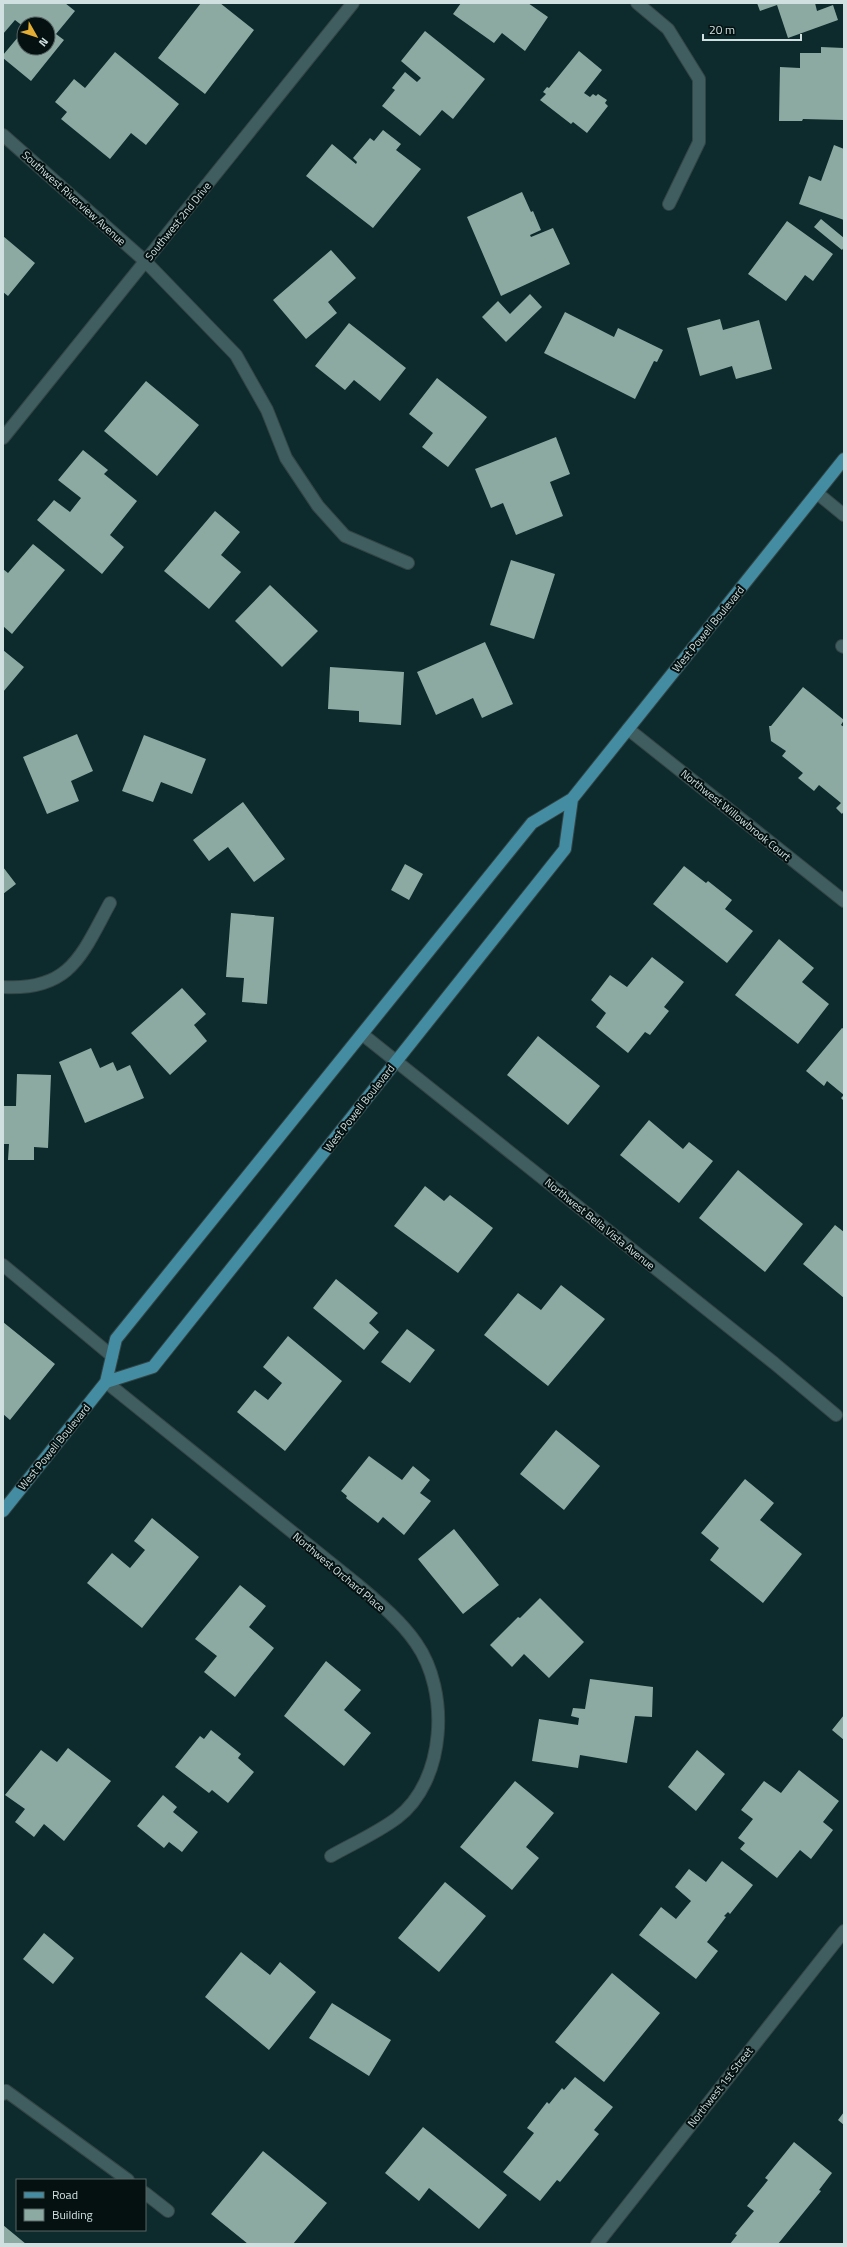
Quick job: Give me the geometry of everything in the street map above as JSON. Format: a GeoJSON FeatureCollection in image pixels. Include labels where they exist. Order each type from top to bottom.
{"type":"FeatureCollection","features":[{"type":"Feature","properties":{"kind":"main road","name":"West Powell Boulevard"},"geometry":{"type":"LineString","coordinates":[[3,1511],[106,1382],[116,1339],[532,823],[572,799],[844,459]]}},
{"type":"Feature","properties":{"kind":"main road","name":"West Powell Boulevard"},"geometry":{"type":"LineString","coordinates":[[106,1382],[153,1367],[565,849],[572,799]]}},
{"type":"Feature","properties":{"kind":"street","name":"Southwest 2nd Drive"},"geometry":{"type":"LineString","coordinates":[[3,438],[354,3]]}},
{"type":"Feature","properties":{"kind":"street"},"geometry":{"type":"LineString","coordinates":[[637,3],[668,28],[699,79],[699,142],[669,204]]}},
{"type":"Feature","properties":{"kind":"street","name":"Southwest Riverview Avenue"},"geometry":{"type":"LineString","coordinates":[[3,135],[145,261],[236,355],[267,410],[286,458],[318,506],[345,536],[408,563]]}},
{"type":"Feature","properties":{"kind":"street"},"geometry":{"type":"LineString","coordinates":[[817,493],[844,515]]}},
{"type":"Feature","properties":{"kind":"street","name":"Northwest Willowbrook Court"},"geometry":{"type":"LineString","coordinates":[[628,729],[844,900]]}},
{"type":"Feature","properties":{"kind":"street"},"geometry":{"type":"LineString","coordinates":[[3,987],[35,986],[62,974],[78,961],[110,903]]}},
{"type":"Feature","properties":{"kind":"street","name":"Northwest Bella Vista Avenue"},"geometry":{"type":"LineString","coordinates":[[362,1034],[780,1368],[836,1415]]}},
{"type":"Feature","properties":{"kind":"street"},"geometry":{"type":"LineString","coordinates":[[3,1265],[112,1356]]}},
{"type":"Feature","properties":{"kind":"street","name":"Northwest Orchard Place"},"geometry":{"type":"LineString","coordinates":[[106,1382],[358,1585],[383,1607],[416,1643],[432,1677],[439,1717],[434,1758],[421,1792],[397,1818],[331,1856]]}},
{"type":"Feature","properties":{"kind":"street","name":"Northwest 1st Street"},"geometry":{"type":"LineString","coordinates":[[597,2244],[844,1931]]}},
{"type":"Feature","properties":{"kind":"street"},"geometry":{"type":"LineString","coordinates":[[3,2094],[6,2091],[127,2179]]}},
{"type":"Feature","properties":{"kind":"street"},"geometry":{"type":"LineString","coordinates":[[146,2194],[168,2211]]}},
{"type":"Feature","properties":{"kind":"building"},"geometry":{"type":"Polygon","coordinates":[[[3,3],[65,3],[75,11],[56,34],[56,16],[16,16],[16,21],[15,20],[3,34],[3,3]]]}},
{"type":"Feature","properties":{"kind":"building"},"geometry":{"type":"Polygon","coordinates":[[[201,3],[220,3],[254,30],[205,94],[158,58],[201,3]]]}},
{"type":"Feature","properties":{"kind":"building"},"geometry":{"type":"Polygon","coordinates":[[[461,3],[528,3],[548,17],[525,51],[502,33],[494,43],[453,14],[461,3]]]}},
{"type":"Feature","properties":{"kind":"building"},"geometry":{"type":"Polygon","coordinates":[[[757,3],[815,3],[817,11],[833,5],[838,20],[788,38],[777,5],[760,11],[757,3]]]}},
{"type":"Feature","properties":{"kind":"building"},"geometry":{"type":"Polygon","coordinates":[[[425,31],[485,79],[453,119],[442,110],[420,136],[382,106],[395,90],[392,88],[405,72],[417,82],[421,78],[401,61],[425,31]]]}},
{"type":"Feature","properties":{"kind":"building"},"geometry":{"type":"Polygon","coordinates":[[[56,34],[64,40],[56,50],[56,34]]]}},
{"type":"Feature","properties":{"kind":"building"},"geometry":{"type":"Polygon","coordinates":[[[16,40],[16,56],[51,56],[31,81],[3,58],[3,55],[16,40]]]}},
{"type":"Feature","properties":{"kind":"building"},"geometry":{"type":"Polygon","coordinates":[[[821,47],[844,48],[844,120],[803,119],[802,121],[779,121],[780,67],[800,68],[800,53],[821,53],[821,47]]]}},
{"type":"Feature","properties":{"kind":"building"},"geometry":{"type":"Polygon","coordinates":[[[579,51],[602,70],[584,93],[590,97],[593,94],[596,96],[598,94],[607,100],[605,103],[608,106],[587,133],[573,122],[571,124],[540,100],[546,94],[543,92],[547,87],[549,88],[579,51]]]}},
{"type":"Feature","properties":{"kind":"building"},"geometry":{"type":"Polygon","coordinates":[[[115,52],[179,104],[146,145],[131,133],[110,159],[61,119],[67,112],[55,102],[74,79],[85,88],[115,52]]]}},
{"type":"Feature","properties":{"kind":"building"},"geometry":{"type":"Polygon","coordinates":[[[383,130],[401,144],[396,150],[421,169],[373,228],[306,176],[332,144],[356,164],[357,162],[353,158],[370,138],[374,141],[383,130]]]}},
{"type":"Feature","properties":{"kind":"building"},"geometry":{"type":"Polygon","coordinates":[[[834,145],[844,149],[844,220],[799,204],[809,176],[821,181],[834,145]]]}},
{"type":"Feature","properties":{"kind":"building"},"geometry":{"type":"Polygon","coordinates":[[[522,192],[531,212],[533,211],[541,230],[530,235],[531,237],[553,228],[570,264],[501,296],[467,217],[522,192]]]}},
{"type":"Feature","properties":{"kind":"building"},"geometry":{"type":"Polygon","coordinates":[[[821,219],[844,238],[844,247],[842,250],[814,227],[821,219]]]}},
{"type":"Feature","properties":{"kind":"building"},"geometry":{"type":"Polygon","coordinates":[[[787,221],[833,254],[813,281],[805,275],[786,301],[748,274],[787,221]]]}},
{"type":"Feature","properties":{"kind":"building"},"geometry":{"type":"Polygon","coordinates":[[[3,236],[35,263],[8,296],[3,292],[3,236]]]}},
{"type":"Feature","properties":{"kind":"building"},"geometry":{"type":"Polygon","coordinates":[[[331,250],[356,278],[328,302],[337,313],[306,339],[273,300],[331,250]]]}},
{"type":"Feature","properties":{"kind":"building"},"geometry":{"type":"Polygon","coordinates":[[[530,294],[542,307],[506,342],[482,317],[498,301],[510,314],[530,294]]]}},
{"type":"Feature","properties":{"kind":"building"},"geometry":{"type":"Polygon","coordinates":[[[565,312],[614,337],[618,328],[663,350],[657,362],[654,361],[635,399],[544,353],[565,312]]]}},
{"type":"Feature","properties":{"kind":"building"},"geometry":{"type":"Polygon","coordinates":[[[720,319],[723,330],[759,320],[772,369],[736,379],[732,366],[700,376],[687,328],[720,319]]]}},
{"type":"Feature","properties":{"kind":"building"},"geometry":{"type":"Polygon","coordinates":[[[349,323],[406,368],[380,401],[354,380],[345,390],[315,366],[349,323]]]}},
{"type":"Feature","properties":{"kind":"building"},"geometry":{"type":"Polygon","coordinates":[[[437,378],[487,417],[448,467],[422,447],[433,433],[409,414],[437,378]]]}},
{"type":"Feature","properties":{"kind":"building"},"geometry":{"type":"Polygon","coordinates":[[[146,381],[199,425],[157,476],[104,431],[146,381]]]}},
{"type":"Feature","properties":{"kind":"building"},"geometry":{"type":"Polygon","coordinates":[[[556,437],[570,474],[550,482],[563,516],[516,535],[503,503],[491,508],[475,469],[556,437]]]}},
{"type":"Feature","properties":{"kind":"building"},"geometry":{"type":"Polygon","coordinates":[[[83,450],[108,470],[104,474],[137,501],[110,535],[124,547],[102,574],[37,520],[54,500],[70,512],[81,498],[58,480],[83,450]]]}},
{"type":"Feature","properties":{"kind":"building"},"geometry":{"type":"Polygon","coordinates":[[[215,511],[240,532],[221,555],[241,572],[209,609],[164,571],[215,511]]]}},
{"type":"Feature","properties":{"kind":"building"},"geometry":{"type":"Polygon","coordinates":[[[33,544],[65,570],[12,634],[3,626],[3,569],[8,573],[33,544]]]}},
{"type":"Feature","properties":{"kind":"building"},"geometry":{"type":"Polygon","coordinates":[[[511,560],[555,574],[534,639],[490,625],[511,560]]]}},
{"type":"Feature","properties":{"kind":"building"},"geometry":{"type":"Polygon","coordinates":[[[270,585],[318,631],[282,667],[235,621],[270,585]]]}},
{"type":"Feature","properties":{"kind":"building"},"geometry":{"type":"Polygon","coordinates":[[[485,642],[513,704],[482,718],[473,698],[436,715],[417,672],[485,642]]]}},
{"type":"Feature","properties":{"kind":"building"},"geometry":{"type":"Polygon","coordinates":[[[3,650],[24,667],[3,692],[3,650]]]}},
{"type":"Feature","properties":{"kind":"building"},"geometry":{"type":"Polygon","coordinates":[[[330,667],[404,672],[401,725],[359,722],[359,711],[328,709],[330,667]]]}},
{"type":"Feature","properties":{"kind":"building"},"geometry":{"type":"Polygon","coordinates":[[[803,687],[844,720],[841,725],[844,727],[844,811],[842,814],[836,808],[841,803],[819,785],[814,791],[798,778],[803,773],[782,756],[786,751],[771,741],[769,726],[771,726],[803,687]]]}},
{"type":"Feature","properties":{"kind":"building"},"geometry":{"type":"Polygon","coordinates":[[[77,734],[93,771],[71,781],[79,801],[47,814],[23,757],[77,734]]]}},
{"type":"Feature","properties":{"kind":"building"},"geometry":{"type":"Polygon","coordinates":[[[144,735],[206,759],[192,794],[161,782],[153,802],[122,791],[144,735]]]}},
{"type":"Feature","properties":{"kind":"building"},"geometry":{"type":"Polygon","coordinates":[[[243,802],[285,859],[254,882],[228,847],[209,861],[193,840],[243,802]]]}},
{"type":"Feature","properties":{"kind":"building"},"geometry":{"type":"Polygon","coordinates":[[[405,864],[423,874],[409,900],[391,890],[405,864]]]}},
{"type":"Feature","properties":{"kind":"building"},"geometry":{"type":"Polygon","coordinates":[[[684,866],[706,883],[708,881],[732,900],[725,909],[753,931],[727,963],[653,904],[684,866]]]}},
{"type":"Feature","properties":{"kind":"building"},"geometry":{"type":"Polygon","coordinates":[[[3,867],[16,884],[3,894],[3,867]]]}},
{"type":"Feature","properties":{"kind":"building"},"geometry":{"type":"Polygon","coordinates":[[[231,913],[274,917],[267,1004],[242,1002],[244,978],[226,977],[231,913]]]}},
{"type":"Feature","properties":{"kind":"building"},"geometry":{"type":"Polygon","coordinates":[[[779,939],[814,968],[802,982],[829,1004],[798,1044],[735,995],[779,939]]]}},
{"type":"Feature","properties":{"kind":"building"},"geometry":{"type":"Polygon","coordinates":[[[652,957],[684,982],[664,1007],[669,1011],[650,1035],[645,1032],[628,1053],[596,1027],[606,1013],[591,1000],[610,975],[627,987],[652,957]]]}},
{"type":"Feature","properties":{"kind":"building"},"geometry":{"type":"Polygon","coordinates":[[[182,988],[206,1014],[194,1025],[207,1041],[170,1075],[131,1033],[182,988]]]}},
{"type":"Feature","properties":{"kind":"building"},"geometry":{"type":"Polygon","coordinates":[[[842,1028],[844,1029],[844,1095],[827,1081],[824,1086],[806,1071],[842,1028]]]}},
{"type":"Feature","properties":{"kind":"building"},"geometry":{"type":"Polygon","coordinates":[[[538,1036],[600,1086],[568,1125],[507,1075],[538,1036]]]}},
{"type":"Feature","properties":{"kind":"building"},"geometry":{"type":"Polygon","coordinates":[[[91,1048],[100,1068],[113,1062],[117,1071],[130,1065],[144,1098],[85,1123],[59,1062],[91,1048]]]}},
{"type":"Feature","properties":{"kind":"building"},"geometry":{"type":"Polygon","coordinates":[[[17,1074],[51,1075],[48,1148],[34,1147],[34,1160],[8,1160],[9,1144],[3,1144],[3,1106],[16,1106],[17,1074]]]}},
{"type":"Feature","properties":{"kind":"building"},"geometry":{"type":"Polygon","coordinates":[[[649,1120],[683,1149],[689,1142],[713,1161],[679,1203],[620,1155],[649,1120]]]}},
{"type":"Feature","properties":{"kind":"building"},"geometry":{"type":"Polygon","coordinates":[[[738,1170],[803,1224],[765,1272],[699,1218],[738,1170]]]}},
{"type":"Feature","properties":{"kind":"building"},"geometry":{"type":"Polygon","coordinates":[[[425,1186],[444,1201],[450,1195],[493,1228],[458,1273],[394,1226],[425,1186]]]}},
{"type":"Feature","properties":{"kind":"building"},"geometry":{"type":"Polygon","coordinates":[[[835,1225],[844,1232],[844,1298],[803,1264],[835,1225]]]}},
{"type":"Feature","properties":{"kind":"building"},"geometry":{"type":"Polygon","coordinates":[[[336,1279],[378,1313],[369,1323],[379,1332],[364,1350],[313,1308],[336,1279]]]}},
{"type":"Feature","properties":{"kind":"building"},"geometry":{"type":"Polygon","coordinates":[[[561,1285],[605,1319],[548,1386],[484,1335],[518,1293],[541,1310],[561,1285]]]}},
{"type":"Feature","properties":{"kind":"building"},"geometry":{"type":"Polygon","coordinates":[[[3,1322],[55,1364],[10,1420],[3,1414],[3,1322]]]}},
{"type":"Feature","properties":{"kind":"building"},"geometry":{"type":"Polygon","coordinates":[[[407,1329],[435,1350],[410,1383],[381,1362],[407,1329]]]}},
{"type":"Feature","properties":{"kind":"building"},"geometry":{"type":"Polygon","coordinates":[[[288,1336],[342,1381],[285,1451],[237,1412],[255,1390],[268,1400],[282,1383],[263,1367],[288,1336]]]}},
{"type":"Feature","properties":{"kind":"building"},"geometry":{"type":"Polygon","coordinates":[[[556,1430],[600,1466],[564,1510],[520,1474],[556,1430]]]}},
{"type":"Feature","properties":{"kind":"building"},"geometry":{"type":"Polygon","coordinates":[[[369,1456],[402,1480],[413,1466],[430,1480],[420,1493],[431,1501],[404,1535],[383,1517],[378,1523],[346,1498],[347,1496],[341,1491],[369,1456]]]}},
{"type":"Feature","properties":{"kind":"building"},"geometry":{"type":"Polygon","coordinates":[[[745,1479],[774,1503],[760,1520],[802,1554],[763,1603],[710,1560],[719,1548],[701,1533],[745,1479]]]}},
{"type":"Feature","properties":{"kind":"building"},"geometry":{"type":"Polygon","coordinates":[[[152,1518],[199,1557],[142,1628],[87,1583],[112,1553],[130,1568],[145,1550],[134,1541],[152,1518]]]}},
{"type":"Feature","properties":{"kind":"building"},"geometry":{"type":"Polygon","coordinates":[[[454,1529],[499,1585],[463,1614],[418,1559],[454,1529]]]}},
{"type":"Feature","properties":{"kind":"building"},"geometry":{"type":"Polygon","coordinates":[[[240,1585],[266,1606],[249,1627],[274,1648],[235,1697],[204,1672],[217,1656],[195,1639],[240,1585]]]}},
{"type":"Feature","properties":{"kind":"building"},"geometry":{"type":"Polygon","coordinates":[[[540,1598],[584,1642],[549,1678],[524,1654],[512,1667],[490,1645],[518,1617],[520,1618],[540,1598]]]}},
{"type":"Feature","properties":{"kind":"building"},"geometry":{"type":"Polygon","coordinates":[[[326,1661],[361,1690],[344,1710],[371,1733],[344,1766],[284,1716],[326,1661]]]}},
{"type":"Feature","properties":{"kind":"building"},"geometry":{"type":"Polygon","coordinates":[[[590,1679],[653,1687],[652,1717],[635,1716],[627,1763],[580,1755],[578,1768],[532,1761],[539,1719],[578,1725],[579,1718],[571,1716],[573,1708],[585,1709],[590,1679]]]}},
{"type":"Feature","properties":{"kind":"building"},"geometry":{"type":"Polygon","coordinates":[[[844,1715],[844,1740],[832,1730],[844,1715]]]}},
{"type":"Feature","properties":{"kind":"building"},"geometry":{"type":"Polygon","coordinates":[[[211,1730],[241,1754],[238,1758],[254,1772],[228,1803],[212,1790],[209,1793],[175,1767],[200,1736],[204,1739],[211,1730]]]}},
{"type":"Feature","properties":{"kind":"building"},"geometry":{"type":"Polygon","coordinates":[[[68,1748],[111,1781],[64,1841],[44,1824],[34,1837],[15,1822],[25,1809],[5,1795],[41,1750],[57,1762],[68,1748]]]}},
{"type":"Feature","properties":{"kind":"building"},"geometry":{"type":"Polygon","coordinates":[[[697,1750],[725,1774],[696,1811],[668,1787],[697,1750]]]}},
{"type":"Feature","properties":{"kind":"building"},"geometry":{"type":"Polygon","coordinates":[[[799,1770],[839,1801],[823,1822],[833,1830],[811,1859],[800,1850],[777,1878],[740,1849],[745,1843],[738,1838],[753,1819],[741,1810],[764,1781],[781,1793],[799,1770]]]}},
{"type":"Feature","properties":{"kind":"building"},"geometry":{"type":"Polygon","coordinates":[[[515,1781],[554,1813],[526,1847],[539,1858],[512,1890],[460,1847],[515,1781]]]}},
{"type":"Feature","properties":{"kind":"building"},"geometry":{"type":"Polygon","coordinates":[[[163,1795],[177,1807],[173,1812],[198,1832],[182,1852],[169,1842],[164,1848],[137,1826],[163,1795]]]}},
{"type":"Feature","properties":{"kind":"building"},"geometry":{"type":"Polygon","coordinates":[[[722,1861],[753,1885],[730,1914],[728,1912],[724,1916],[726,1917],[707,1942],[718,1951],[696,1979],[639,1935],[661,1907],[676,1919],[691,1901],[675,1887],[689,1869],[706,1882],[722,1861]]]}},
{"type":"Feature","properties":{"kind":"building"},"geometry":{"type":"Polygon","coordinates":[[[445,1882],[486,1916],[439,1972],[398,1938],[445,1882]]]}},
{"type":"Feature","properties":{"kind":"building"},"geometry":{"type":"Polygon","coordinates":[[[44,1933],[74,1958],[53,1984],[23,1959],[44,1933]]]}},
{"type":"Feature","properties":{"kind":"building"},"geometry":{"type":"Polygon","coordinates":[[[241,1952],[270,1975],[280,1962],[316,1992],[269,2050],[205,1997],[241,1952]]]}},
{"type":"Feature","properties":{"kind":"building"},"geometry":{"type":"Polygon","coordinates":[[[612,1973],[660,2013],[604,2082],[555,2042],[612,1973]]]}},
{"type":"Feature","properties":{"kind":"building"},"geometry":{"type":"Polygon","coordinates":[[[332,2003],[391,2040],[369,2076],[309,2038],[332,2003]]]}},
{"type":"Feature","properties":{"kind":"building"},"geometry":{"type":"Polygon","coordinates":[[[575,2077],[613,2107],[594,2130],[599,2134],[560,2182],[557,2180],[540,2201],[503,2172],[534,2133],[527,2128],[547,2102],[549,2104],[562,2088],[564,2090],[575,2077]]]}},
{"type":"Feature","properties":{"kind":"building"},"geometry":{"type":"Polygon","coordinates":[[[844,2112],[844,2125],[838,2120],[844,2112]]]}},
{"type":"Feature","properties":{"kind":"building"},"geometry":{"type":"Polygon","coordinates":[[[423,2127],[507,2195],[479,2229],[429,2188],[419,2201],[385,2173],[423,2127]]]}},
{"type":"Feature","properties":{"kind":"building"},"geometry":{"type":"Polygon","coordinates":[[[794,2142],[832,2173],[819,2190],[821,2191],[778,2244],[730,2244],[737,2235],[735,2234],[754,2211],[747,2206],[768,2180],[765,2178],[794,2142]]]}},
{"type":"Feature","properties":{"kind":"building"},"geometry":{"type":"Polygon","coordinates":[[[263,2151],[327,2203],[293,2244],[248,2244],[211,2214],[263,2151]]]}},
{"type":"Feature","properties":{"kind":"building"},"geometry":{"type":"Polygon","coordinates":[[[3,2225],[26,2244],[3,2244],[3,2225]]]}}]}
